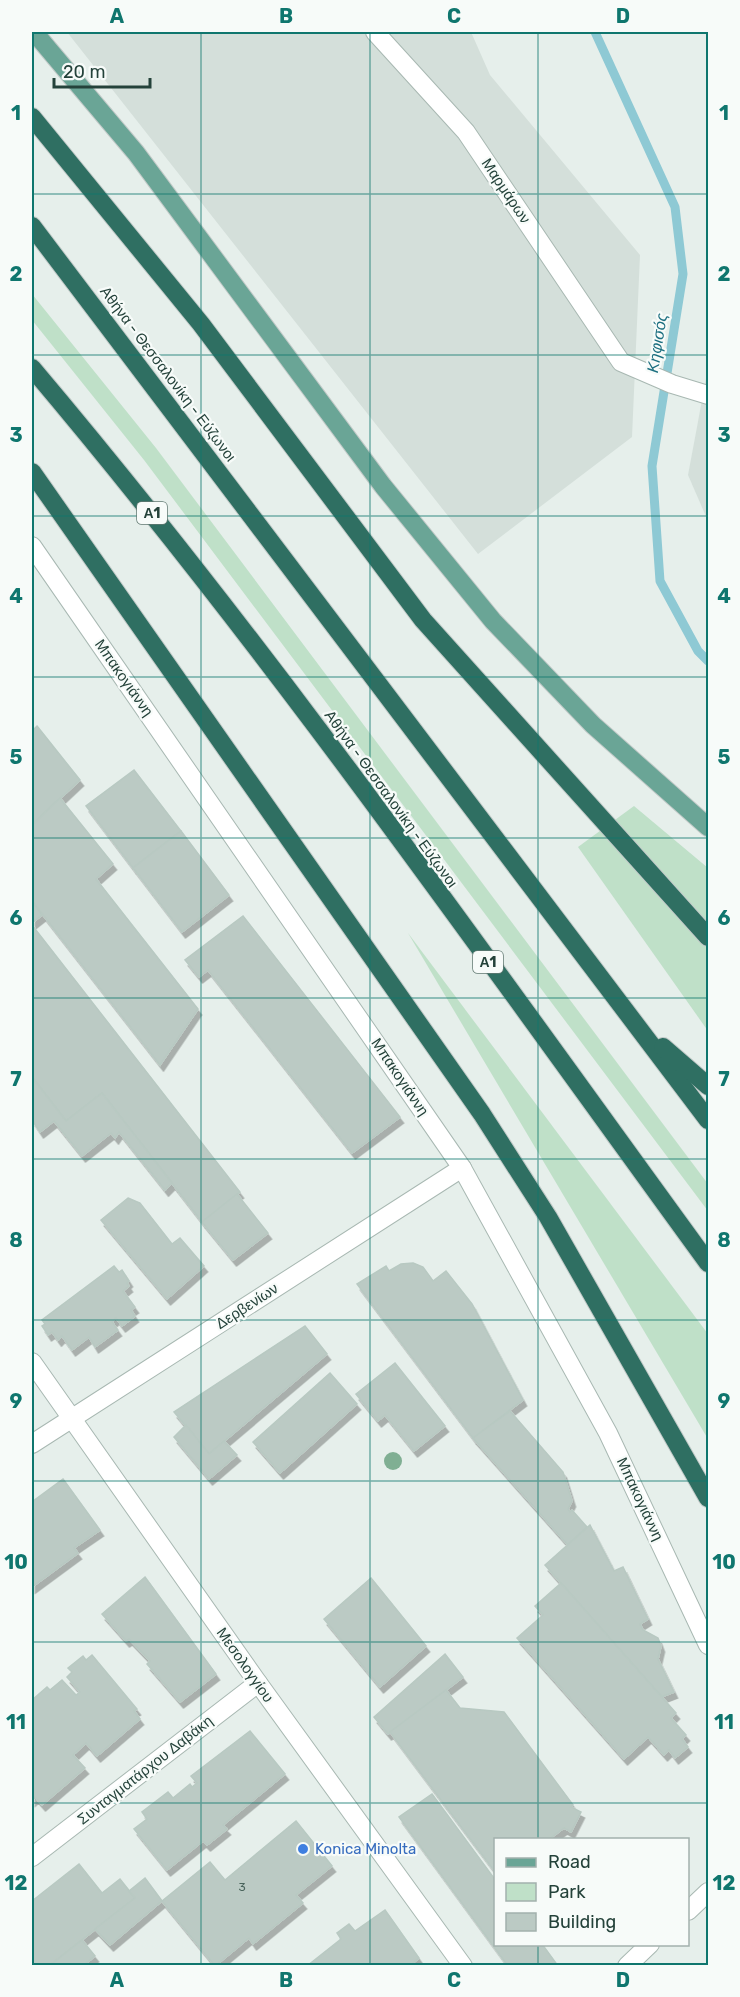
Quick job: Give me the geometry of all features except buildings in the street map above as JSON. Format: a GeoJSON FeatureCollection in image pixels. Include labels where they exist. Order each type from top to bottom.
{"type":"FeatureCollection","features":[{"type":"Feature","properties":{"kind":"highway"},"geometry":{"type":"LineString","coordinates":[[32,117],[201,324],[423,620],[708,937]]}},
{"type":"Feature","properties":{"kind":"highway","name":"Αθήνα - Θεσσαλονίκη - Εύζωνοι"},"geometry":{"type":"LineString","coordinates":[[32,226],[182,420],[324,615],[708,1120]]}},
{"type":"Feature","properties":{"kind":"highway","name":"Αθήνα - Θεσσαλονίκη - Εύζωνοι"},"geometry":{"type":"LineString","coordinates":[[32,368],[120,473],[268,661],[708,1263]]}},
{"type":"Feature","properties":{"kind":"highway"},"geometry":{"type":"LineString","coordinates":[[32,472],[482,1114],[548,1217],[708,1498]]}},
{"type":"Feature","properties":{"kind":"highway"},"geometry":{"type":"LineString","coordinates":[[634,1023],[708,1086]]}},
{"type":"Feature","properties":{"kind":"main road"},"geometry":{"type":"LineString","coordinates":[[34,32],[136,153],[383,486],[493,621],[593,725],[708,827]]}},
{"type":"Feature","properties":{"kind":"street","name":"Μαρμάρων"},"geometry":{"type":"LineString","coordinates":[[375,32],[466,132],[621,362],[672,384],[708,395]]}},
{"type":"Feature","properties":{"kind":"street","name":"Μπακογιάννη"},"geometry":{"type":"LineString","coordinates":[[32,546],[462,1167],[608,1433],[708,1645]]}},
{"type":"Feature","properties":{"kind":"street","name":"Δερβενίων"},"geometry":{"type":"LineString","coordinates":[[32,1444],[462,1167]]}},
{"type":"Feature","properties":{"kind":"street","name":"Μεσολογγίου"},"geometry":{"type":"LineString","coordinates":[[32,1362],[258,1683],[463,1965]]}},
{"type":"Feature","properties":{"kind":"street","name":"Συνταγματάρχου Δαβάκη"},"geometry":{"type":"LineString","coordinates":[[32,1857],[258,1683]]}},
{"type":"Feature","properties":{"kind":"street"},"geometry":{"type":"LineString","coordinates":[[689,1909],[708,1892]]}},
{"type":"Feature","properties":{"kind":"street"},"geometry":{"type":"LineString","coordinates":[[627,1965],[648,1946]]}},
{"type":"Feature","properties":{"kind":"shaded area"},"geometry":{"type":"Polygon","coordinates":[[[67,32],[471,32],[490,75],[640,255],[632,437],[478,554],[67,32]]]}},
{"type":"Feature","properties":{"kind":"shaded area"},"geometry":{"type":"Polygon","coordinates":[[[708,368],[708,521],[688,475],[708,368]]]}},
{"type":"Feature","properties":{"kind":"green space"},"geometry":{"type":"Polygon","coordinates":[[[32,294],[156,448],[708,1184],[708,1211],[144,460],[32,320],[32,294]]]}},
{"type":"Feature","properties":{"kind":"green space"},"geometry":{"type":"Polygon","coordinates":[[[634,806],[708,868],[708,1031],[578,847],[634,806]]]}},
{"type":"Feature","properties":{"kind":"green space"},"geometry":{"type":"Polygon","coordinates":[[[408,933],[708,1334],[708,1439],[408,933]]]}},
{"type":"Feature","properties":{"kind":"waterway","name":"Κηφισός"},"geometry":{"type":"LineString","coordinates":[[595,32],[675,207],[683,274],[652,466],[660,581],[698,651],[708,661]]}},
{"type":"Feature","properties":{"kind":"place","name":"Konica Minolta"},"geometry":{"type":"Point","coordinates":[303,1849]}}]}
